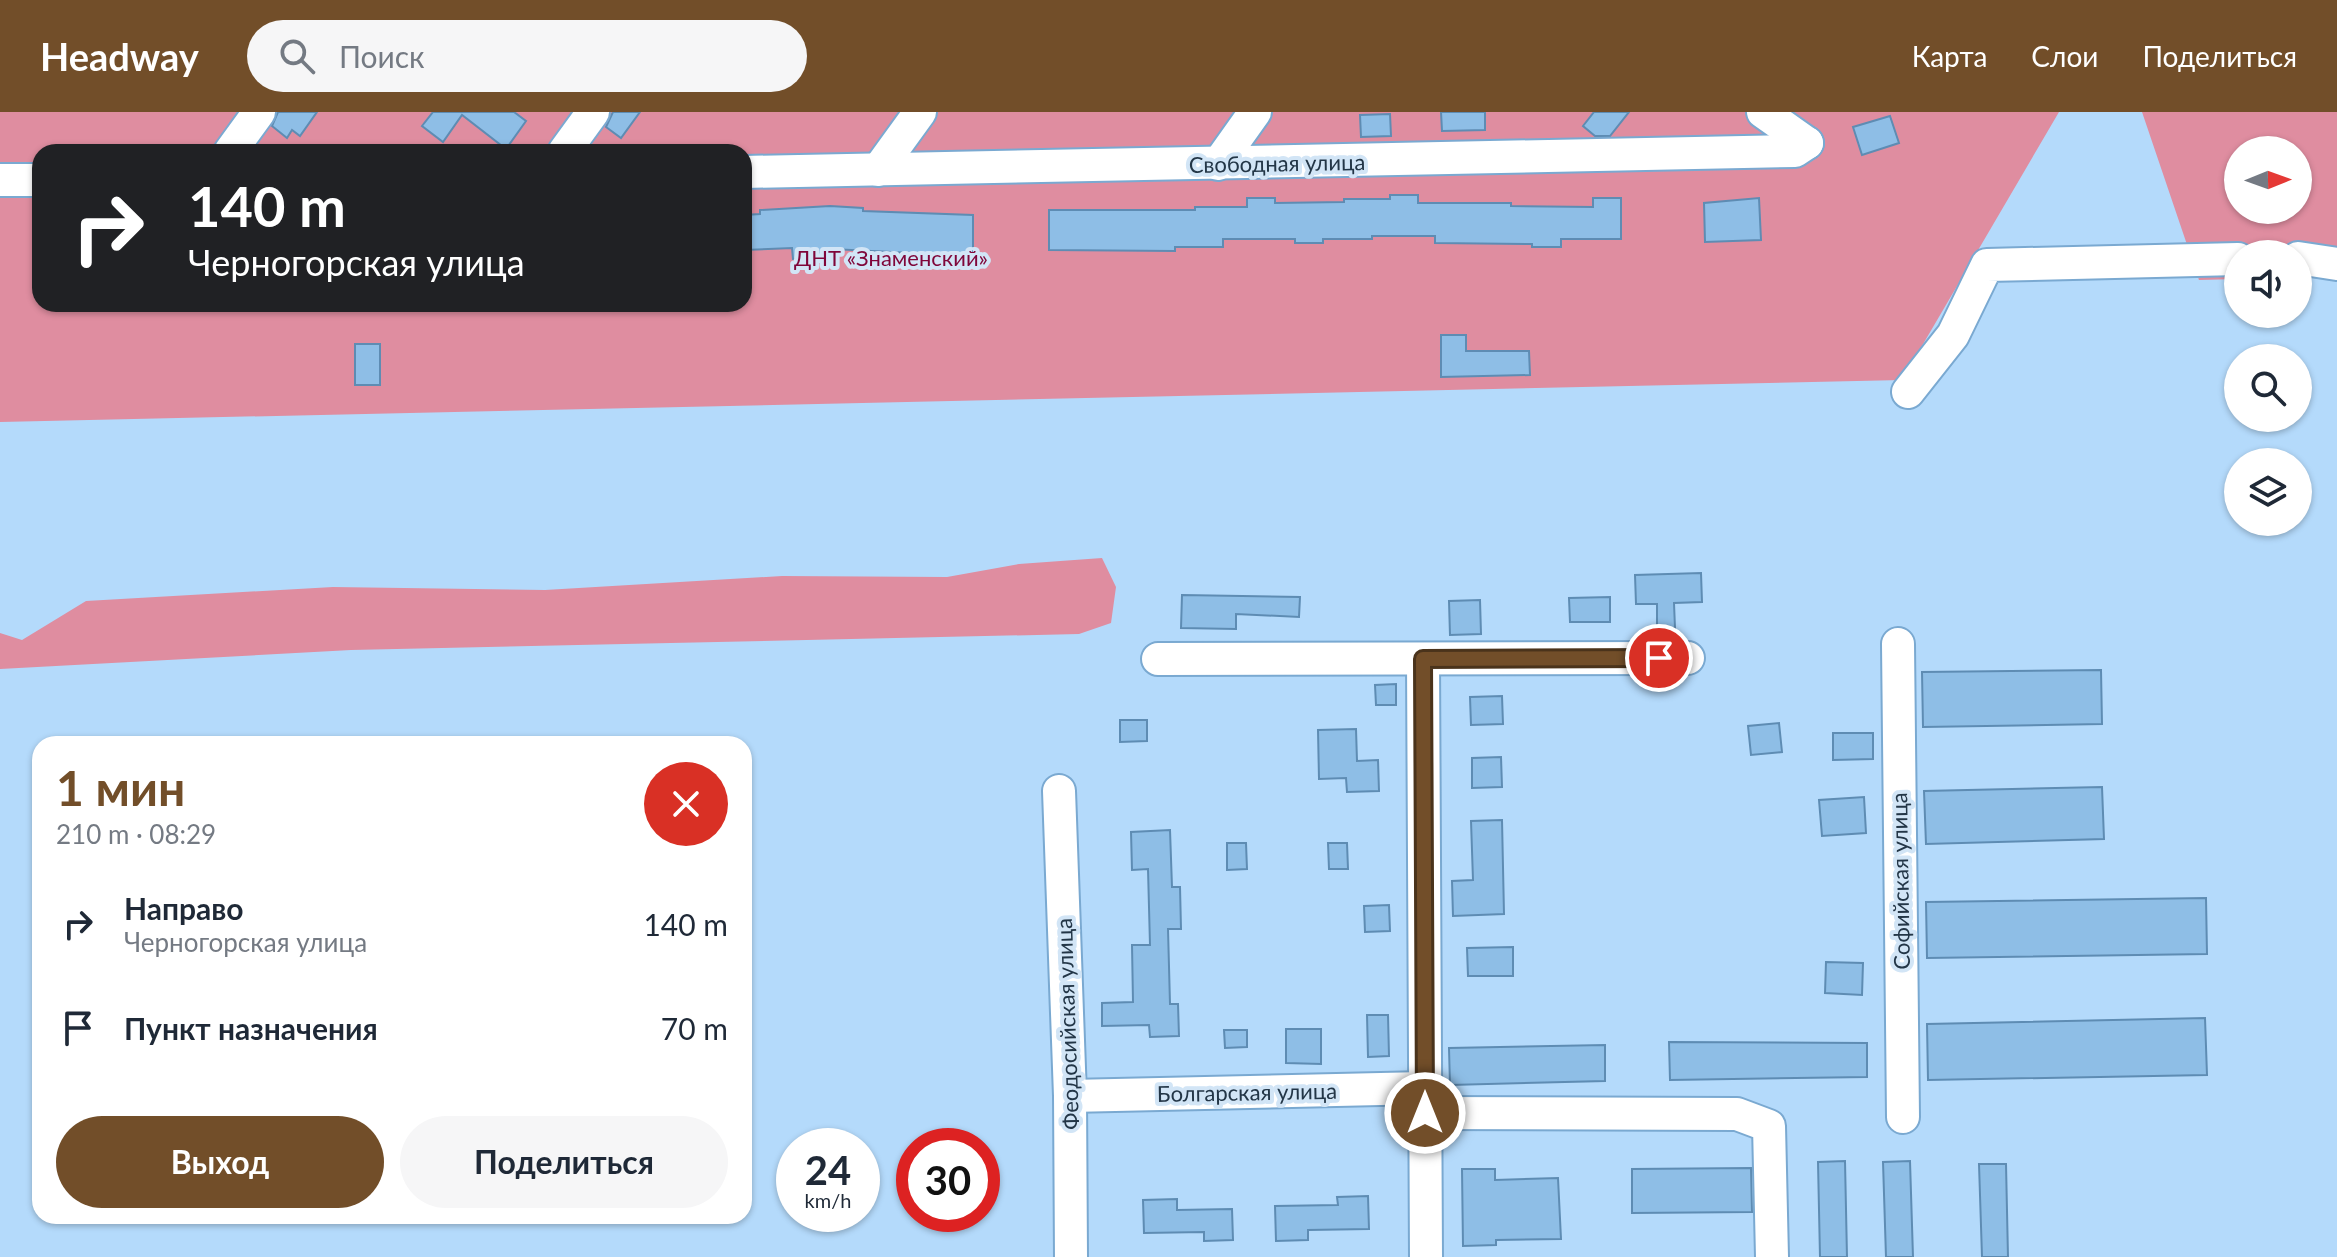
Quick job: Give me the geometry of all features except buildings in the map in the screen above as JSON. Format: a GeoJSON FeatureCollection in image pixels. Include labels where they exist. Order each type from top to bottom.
{"type":"FeatureCollection","features":[{"type":"Feature","properties":{"kind":"street"},"geometry":{"type":"LineString","coordinates":[[236,144],[259,112]]}},
{"type":"Feature","properties":{"kind":"street"},"geometry":{"type":"LineString","coordinates":[[570,144],[593,112]]}},
{"type":"Feature","properties":{"kind":"street"},"geometry":{"type":"LineString","coordinates":[[878,170],[920,112]]}},
{"type":"Feature","properties":{"kind":"street"},"geometry":{"type":"LineString","coordinates":[[1218,164],[1255,112]]}},
{"type":"Feature","properties":{"kind":"street"},"geometry":{"type":"LineString","coordinates":[[1763,112],[1807,143]]}},
{"type":"Feature","properties":{"kind":"street"},"geometry":{"type":"LineString","coordinates":[[1802,112],[1807,143]]}},
{"type":"Feature","properties":{"kind":"street","name":"Свободная улица"},"geometry":{"type":"LineString","coordinates":[[752,172],[1795,151],[1807,143]]}},
{"type":"Feature","properties":{"kind":"street"},"geometry":{"type":"LineString","coordinates":[[0,180],[32,180]]}},
{"type":"Feature","properties":{"kind":"street"},"geometry":{"type":"LineString","coordinates":[[1908,392],[1953,335],[1987,265],[2224,259]]}},
{"type":"Feature","properties":{"kind":"street"},"geometry":{"type":"LineString","coordinates":[[2312,260],[2337,264]]}},
{"type":"Feature","properties":{"kind":"street","name":"Софийская улица"},"geometry":{"type":"LineString","coordinates":[[1898,644],[1903,1117]]}},
{"type":"Feature","properties":{"kind":"street"},"geometry":{"type":"LineString","coordinates":[[1158,659],[1688,658]]}},
{"type":"Feature","properties":{"kind":"street"},"geometry":{"type":"LineString","coordinates":[[1423,659],[1426,1257]]}},
{"type":"Feature","properties":{"kind":"street","name":"Феодосийская улица"},"geometry":{"type":"LineString","coordinates":[[1059,791],[1070,1096],[1071,1257]]}},
{"type":"Feature","properties":{"kind":"street","name":"Болгарская улица"},"geometry":{"type":"LineString","coordinates":[[1070,1096],[1425,1100],[1737,1114],[1769,1126],[1772,1257]]}},
{"type":"Feature","properties":{"kind":"green space","name":"ДНТ «Знаменский»"},"geometry":{"type":"Polygon","coordinates":[[[0,112],[2059,112],[1902,380],[0,422],[0,112]]]}},
{"type":"Feature","properties":{"kind":"green space"},"geometry":{"type":"Polygon","coordinates":[[[2142,112],[2337,112],[2337,277],[2312,278],[2312,240],[2224,240],[2224,279],[2199,280],[2142,112]]]}},
{"type":"Feature","properties":{"kind":"green space"},"geometry":{"type":"Polygon","coordinates":[[[1102,558],[1116,587],[1111,623],[1079,634],[351,650],[0,669],[0,633],[22,640],[86,601],[333,587],[545,590],[782,576],[947,577],[1019,564],[1102,558]]]}},
{"type":"Feature","properties":{"kind":"route"},"geometry":{"type":"LineString","coordinates":[[1425,1113],[1423,659],[1659,658]]}}]}
